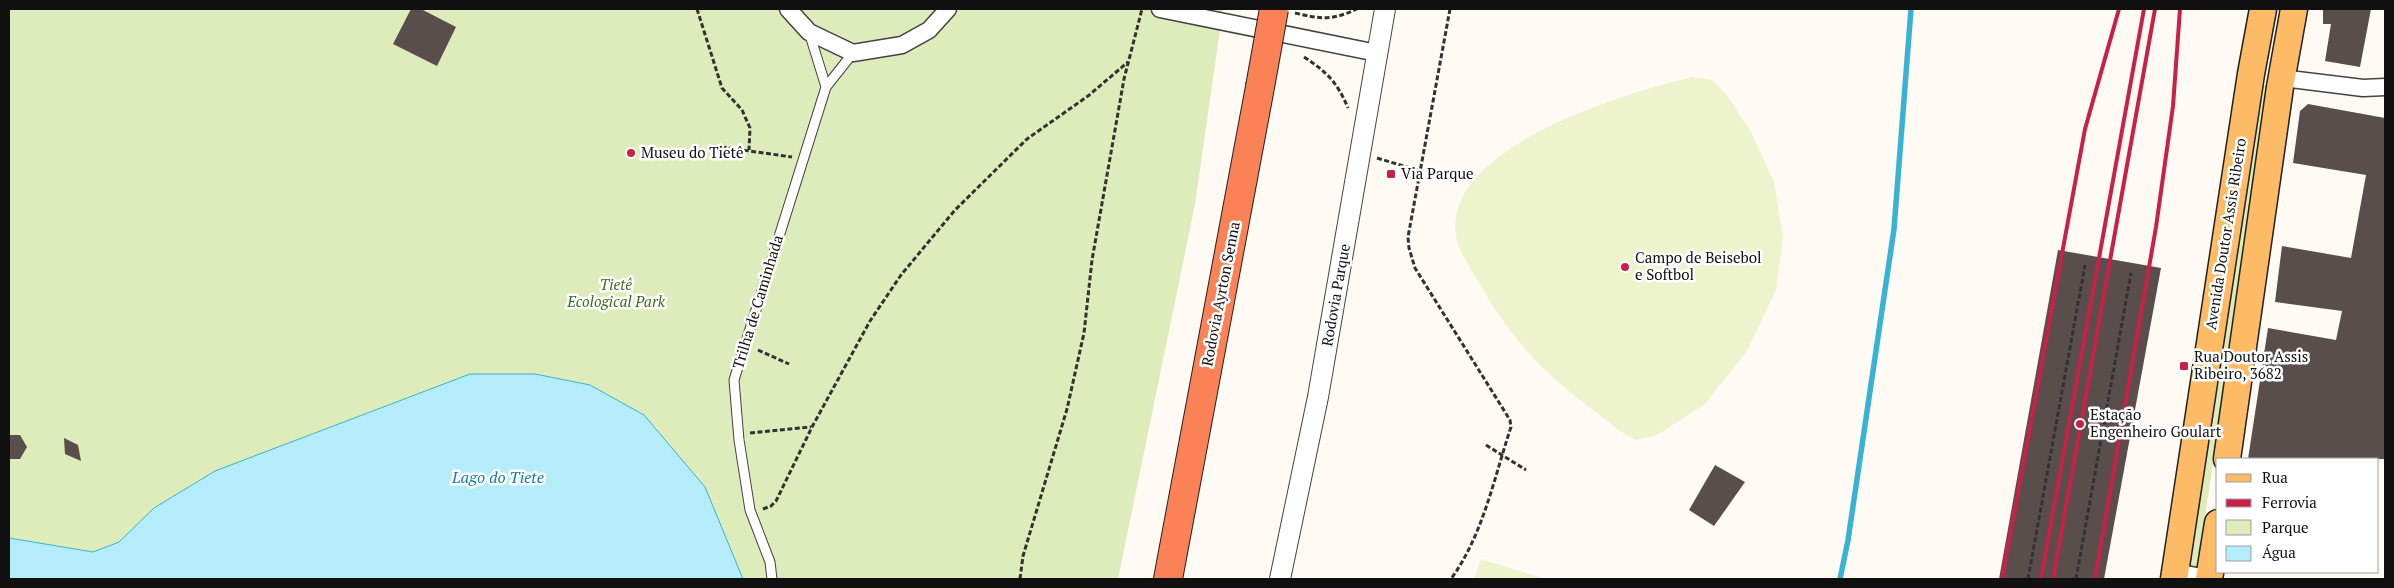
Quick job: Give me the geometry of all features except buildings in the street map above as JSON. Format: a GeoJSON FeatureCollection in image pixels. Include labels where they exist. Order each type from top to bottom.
{"type":"FeatureCollection","features":[{"type":"Feature","properties":{"kind":"highway","name":"Rodovia Ayrton Senna"},"geometry":{"type":"LineString","coordinates":[[1168,579],[1260,87],[1280,10]]}},
{"type":"Feature","properties":{"kind":"main road","name":"Avenida Doutor Assis Ribeiro"},"geometry":{"type":"LineString","coordinates":[[2174,576],[2251,74],[2263,9]]}},
{"type":"Feature","properties":{"kind":"main road","name":"Avenida Doutor Assis Ribeiro"},"geometry":{"type":"LineString","coordinates":[[2227,458],[2282,78],[2294,9]]}},
{"type":"Feature","properties":{"kind":"main road"},"geometry":{"type":"LineString","coordinates":[[2211,579],[2216,539]]}},
{"type":"Feature","properties":{"kind":"street"},"geometry":{"type":"LineString","coordinates":[[788,9],[809,32],[853,53],[902,45],[929,30],[948,9]]}},
{"type":"Feature","properties":{"kind":"street"},"geometry":{"type":"LineString","coordinates":[[1160,9],[1376,53]]}},
{"type":"Feature","properties":{"kind":"street","name":"Rodovia Parque"},"geometry":{"type":"LineString","coordinates":[[1280,579],[1318,397],[1385,9]]}},
{"type":"Feature","properties":{"kind":"street"},"geometry":{"type":"LineString","coordinates":[[2282,78],[2363,88],[2385,87]]}},
{"type":"Feature","properties":{"kind":"street"},"geometry":{"type":"LineString","coordinates":[[2174,576],[2211,579]]}},
{"type":"Feature","properties":{"kind":"lane"},"geometry":{"type":"LineString","coordinates":[[809,32],[826,87]]}},
{"type":"Feature","properties":{"kind":"lane","name":"Trilha de Caminhada"},"geometry":{"type":"LineString","coordinates":[[772,579],[770,562],[751,512],[739,434],[734,380],[826,87],[853,53]]}},
{"type":"Feature","properties":{"kind":"path"},"geometry":{"type":"LineString","coordinates":[[697,9],[722,88],[742,110],[750,128],[748,150]]}},
{"type":"Feature","properties":{"kind":"path"},"geometry":{"type":"LineString","coordinates":[[1020,579],[1022,556],[1068,409],[1084,333],[1092,260],[1128,62],[1142,9]]}},
{"type":"Feature","properties":{"kind":"path"},"geometry":{"type":"LineString","coordinates":[[1280,10],[1322,19],[1334,18],[1357,9]]}},
{"type":"Feature","properties":{"kind":"path"},"geometry":{"type":"LineString","coordinates":[[1450,9],[1420,171],[1409,248],[1415,268],[1510,420],[1511,427],[1475,540],[1464,562],[1451,579]]}},
{"type":"Feature","properties":{"kind":"path"},"geometry":{"type":"LineString","coordinates":[[751,512],[771,506],[776,501],[812,427],[870,321],[901,275],[955,210],[1027,139],[1088,96],[1128,62]]}},
{"type":"Feature","properties":{"kind":"path"},"geometry":{"type":"LineString","coordinates":[[714,146],[803,158]]}},
{"type":"Feature","properties":{"kind":"path"},"geometry":{"type":"LineString","coordinates":[[1360,154],[1420,171]]}},
{"type":"Feature","properties":{"kind":"path"},"geometry":{"type":"LineString","coordinates":[[2028,579],[2084,265]]}},
{"type":"Feature","properties":{"kind":"path"},"geometry":{"type":"LineString","coordinates":[[2076,579],[2131,273]]}},
{"type":"Feature","properties":{"kind":"path"},"geometry":{"type":"LineString","coordinates":[[745,344],[789,364]]}},
{"type":"Feature","properties":{"kind":"path"},"geometry":{"type":"LineString","coordinates":[[739,434],[812,427]]}},
{"type":"Feature","properties":{"kind":"path"},"geometry":{"type":"LineString","coordinates":[[1486,445],[1526,470]]}},
{"type":"Feature","properties":{"kind":"green space","name":"Tietê Ecological Park"},"geometry":{"type":"Polygon","coordinates":[[[9,9],[1223,9],[1195,204],[1118,579],[9,579],[9,9]]]}},
{"type":"Feature","properties":{"kind":"green space","name":"Campo de Beisebol e Softbol"},"geometry":{"type":"Polygon","coordinates":[[[1693,77],[1712,80],[1727,95],[1752,134],[1774,182],[1783,238],[1776,290],[1747,351],[1705,404],[1657,435],[1636,440],[1620,431],[1560,384],[1520,343],[1492,304],[1461,252],[1458,244],[1457,210],[1474,180],[1503,154],[1541,131],[1625,96],[1693,77]]]}},
{"type":"Feature","properties":{"kind":"green space"},"geometry":{"type":"Polygon","coordinates":[[[2261,85],[2269,85],[2199,557],[2195,579],[2187,579],[2261,85]]]}},
{"type":"Feature","properties":{"kind":"green space"},"geometry":{"type":"Polygon","coordinates":[[[1481,559],[1545,579],[1474,579],[1481,559]]]}},
{"type":"Feature","properties":{"kind":"water","name":"Lago do Tiete"},"geometry":{"type":"Polygon","coordinates":[[[470,374],[535,374],[590,385],[644,415],[705,487],[743,579],[9,579],[9,538],[93,552],[119,542],[154,508],[215,471],[470,374]]]}},
{"type":"Feature","properties":{"kind":"waterway"},"geometry":{"type":"LineString","coordinates":[[1840,579],[1848,540],[1894,229],[1911,9]]}},
{"type":"Feature","properties":{"kind":"railway"},"geometry":{"type":"LineString","coordinates":[[2002,579],[2085,129],[2119,9]]}},
{"type":"Feature","properties":{"kind":"railway"},"geometry":{"type":"LineString","coordinates":[[2041,579],[2144,9]]}},
{"type":"Feature","properties":{"kind":"railway"},"geometry":{"type":"LineString","coordinates":[[2053,579],[2155,9]]}},
{"type":"Feature","properties":{"kind":"railway"},"geometry":{"type":"LineString","coordinates":[[2095,579],[2156,227],[2173,106],[2180,9]]}},
{"type":"Feature","properties":{"kind":"place","name":"Museu do Tietê"},"geometry":{"type":"Point","coordinates":[631,153]}},
{"type":"Feature","properties":{"kind":"place","name":"Via Parque"},"geometry":{"type":"Point","coordinates":[1391,174]}},
{"type":"Feature","properties":{"kind":"place","name":"Campo de Beisebol e Softbol"},"geometry":{"type":"Point","coordinates":[1625,267]}},
{"type":"Feature","properties":{"kind":"place","name":"Rua Doutor Assis Ribeiro, 3682"},"geometry":{"type":"Point","coordinates":[2184,366]}},
{"type":"Feature","properties":{"kind":"place","name":"Estação Engenheiro Goulart"},"geometry":{"type":"Point","coordinates":[2080,424]}}]}
